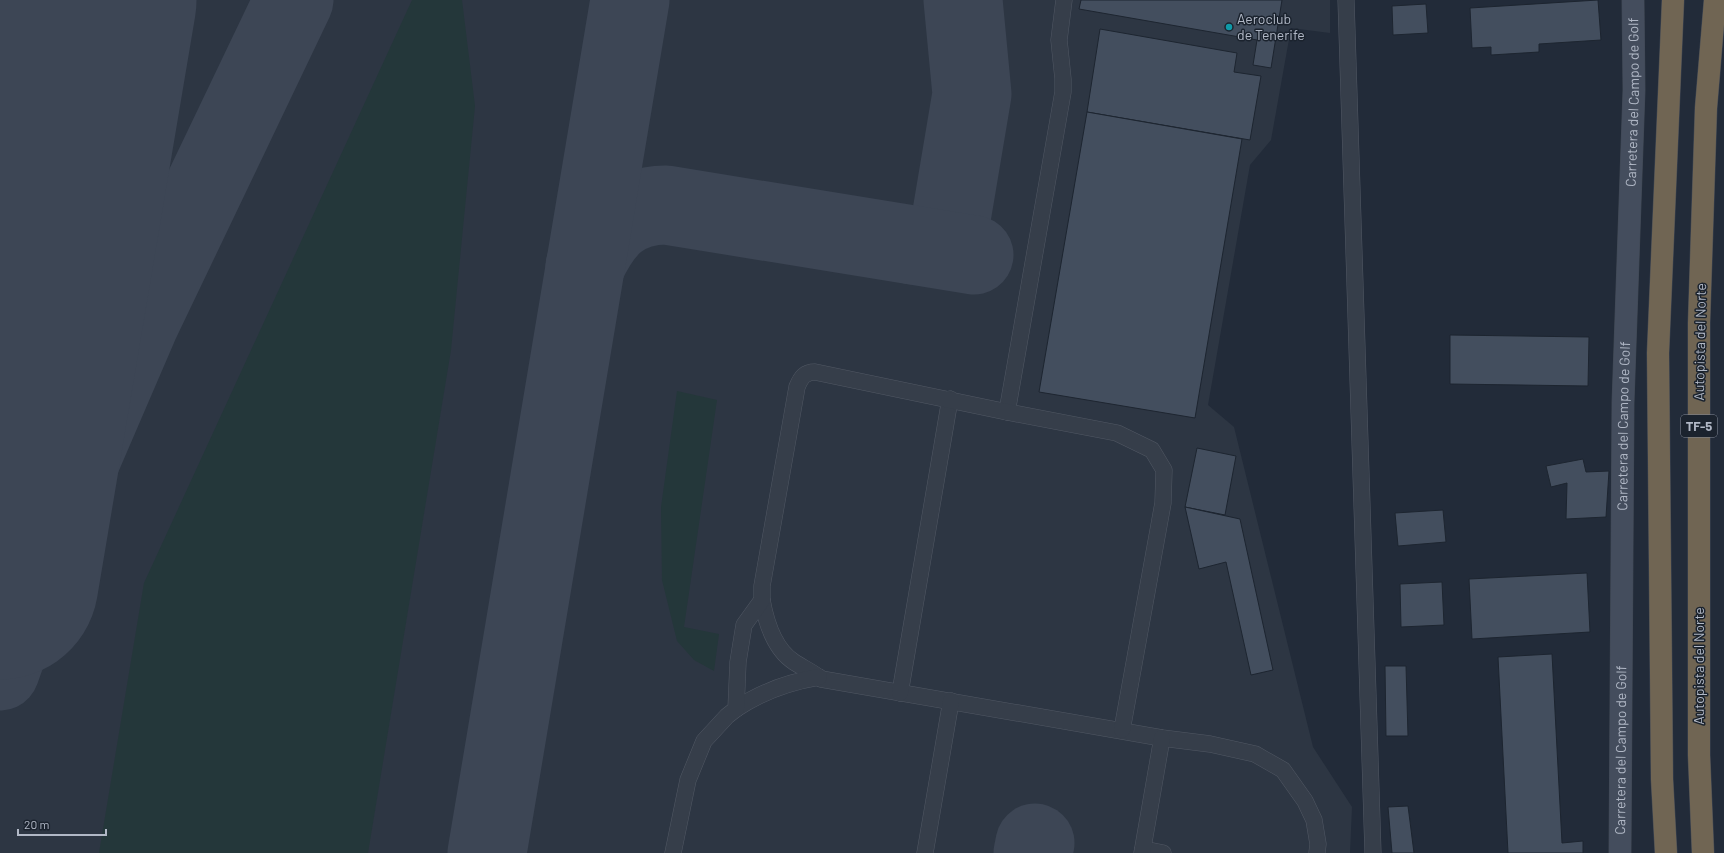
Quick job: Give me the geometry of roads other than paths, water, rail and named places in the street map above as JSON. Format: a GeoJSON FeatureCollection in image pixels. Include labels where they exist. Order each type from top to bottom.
{"type":"FeatureCollection","features":[{"type":"Feature","properties":{"kind":"highway"},"geometry":{"type":"LineString","coordinates":[[1666,853],[1662,779],[1658,353],[1673,0]]}},
{"type":"Feature","properties":{"kind":"highway","name":"Autopista del Norte"},"geometry":{"type":"LineString","coordinates":[[1703,853],[1699,755],[1699,323],[1706,108],[1715,0]]}},
{"type":"Feature","properties":{"kind":"main road","name":"Carretera del Campo de Golf"},"geometry":{"type":"LineString","coordinates":[[1620,853],[1623,403],[1634,90],[1633,0]]}},
{"type":"Feature","properties":{"kind":"lane"},"geometry":{"type":"LineString","coordinates":[[1008,412],[1062,92],[1063,79],[1059,40],[1064,0]]}},
{"type":"Feature","properties":{"kind":"lane"},"geometry":{"type":"LineString","coordinates":[[1346,0],[1373,853]]}},
{"type":"Feature","properties":{"kind":"lane"},"geometry":{"type":"LineString","coordinates":[[1122,730],[1163,503],[1164,470],[1152,450],[1117,433],[815,372],[810,372],[801,378],[797,387],[762,586],[762,600],[768,626],[780,648],[792,661],[821,679],[1162,738],[1210,744],[1255,754],[1282,770],[1305,801],[1314,820],[1318,844],[1317,853]]}},
{"type":"Feature","properties":{"kind":"lane"},"geometry":{"type":"LineString","coordinates":[[900,693],[950,399]]}},
{"type":"Feature","properties":{"kind":"lane"},"geometry":{"type":"LineString","coordinates":[[736,709],[738,662],[744,625],[762,600]]}},
{"type":"Feature","properties":{"kind":"lane"},"geometry":{"type":"LineString","coordinates":[[674,853],[688,780],[704,741],[727,716],[749,700],[775,688],[819,677]]}},
{"type":"Feature","properties":{"kind":"lane"},"geometry":{"type":"LineString","coordinates":[[925,853],[951,701]]}},
{"type":"Feature","properties":{"kind":"lane"},"geometry":{"type":"LineString","coordinates":[[1162,738],[1143,851],[1163,853]]}},
{"type":"Feature","properties":{"kind":"place","name":"Aeroclub de Tenerife"},"geometry":{"type":"Point","coordinates":[1229,27]}}]}
